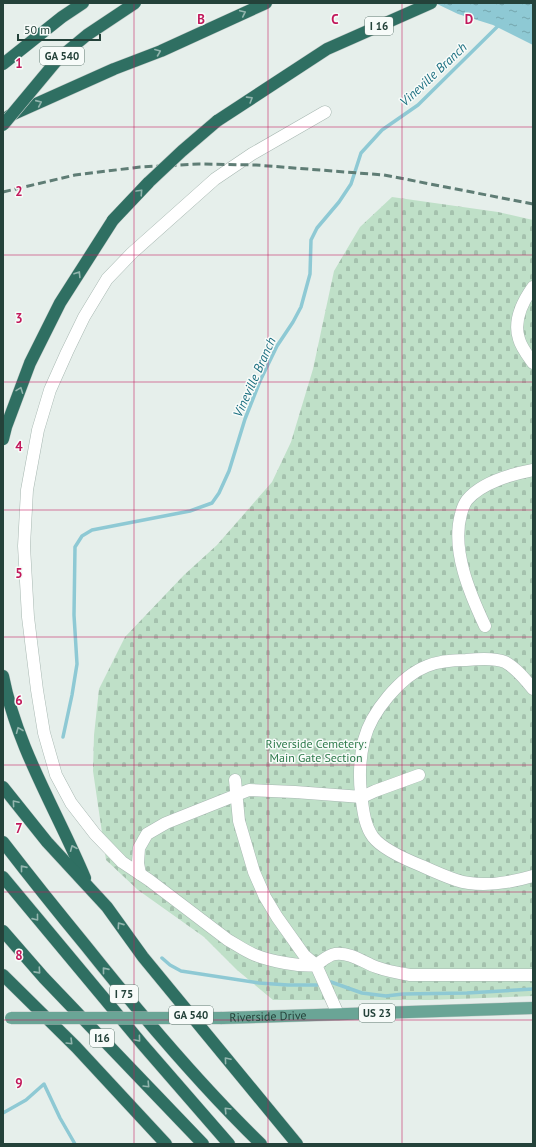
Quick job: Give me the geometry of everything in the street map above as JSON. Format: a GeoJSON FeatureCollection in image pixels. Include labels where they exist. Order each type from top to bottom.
{"type":"FeatureCollection","features":[{"type":"Feature","properties":{"kind":"highway"},"geometry":{"type":"LineString","coordinates":[[3,64],[62,16],[84,3]]}},
{"type":"Feature","properties":{"kind":"highway","name":"GA 540"},"geometry":{"type":"LineString","coordinates":[[3,125],[58,60],[87,35],[135,3]]}},
{"type":"Feature","properties":{"kind":"highway"},"geometry":{"type":"LineString","coordinates":[[3,118],[114,69],[161,51],[266,3]]}},
{"type":"Feature","properties":{"kind":"highway","name":"I 16"},"geometry":{"type":"LineString","coordinates":[[3,439],[6,426],[30,363],[60,304],[114,220],[148,182],[217,121],[327,49],[431,3]]}},
{"type":"Feature","properties":{"kind":"highway"},"geometry":{"type":"LineString","coordinates":[[3,676],[11,711],[24,743],[88,884]]}},
{"type":"Feature","properties":{"kind":"highway","name":"GA 540"},"geometry":{"type":"LineString","coordinates":[[3,787],[47,842],[88,884],[107,907],[143,957],[297,1144]]}},
{"type":"Feature","properties":{"kind":"highway","name":"I 75"},"geometry":{"type":"LineString","coordinates":[[3,842],[158,1034],[220,1102],[261,1144]]}},
{"type":"Feature","properties":{"kind":"highway","name":"I 75"},"geometry":{"type":"LineString","coordinates":[[3,876],[148,1050],[229,1144]]}},
{"type":"Feature","properties":{"kind":"highway","name":"I16"},"geometry":{"type":"LineString","coordinates":[[3,931],[44,978],[203,1144]]}},
{"type":"Feature","properties":{"kind":"highway"},"geometry":{"type":"LineString","coordinates":[[3,974],[76,1047],[166,1144]]}},
{"type":"Feature","properties":{"kind":"main road","name":"Riverside Drive"},"geometry":{"type":"LineString","coordinates":[[7,1018],[222,1018],[533,1008]]}},
{"type":"Feature","properties":{"kind":"street"},"geometry":{"type":"LineString","coordinates":[[325,112],[252,154],[215,179],[120,265],[107,279],[84,317],[67,352],[50,390],[38,430],[27,490],[24,546],[28,617],[36,690],[44,734],[56,775],[71,803],[95,834],[122,862],[201,921],[241,948],[256,955],[278,961],[308,966],[316,965],[329,956],[336,954],[348,956],[392,972],[410,974],[533,975]]}},
{"type":"Feature","properties":{"kind":"street"},"geometry":{"type":"LineString","coordinates":[[533,286],[526,296],[517,323],[519,339],[533,363]]}},
{"type":"Feature","properties":{"kind":"street"},"geometry":{"type":"LineString","coordinates":[[485,626],[473,600],[461,556],[458,532],[462,509],[466,500],[496,481],[513,474],[533,470]]}},
{"type":"Feature","properties":{"kind":"street"},"geometry":{"type":"LineString","coordinates":[[533,690],[519,673],[504,662],[497,660],[440,662],[416,671],[404,680],[389,696],[371,724],[365,738],[362,755],[361,779],[362,797],[368,828],[373,837],[380,844],[410,861],[456,880],[470,883],[489,884],[533,876]]}},
{"type":"Feature","properties":{"kind":"street"},"geometry":{"type":"LineString","coordinates":[[140,874],[138,863],[139,848],[147,834],[166,823],[249,790],[362,797],[419,775]]}},
{"type":"Feature","properties":{"kind":"street"},"geometry":{"type":"LineString","coordinates":[[235,780],[239,821],[254,872],[265,897],[304,955],[316,965],[338,1014]]}},
{"type":"Feature","properties":{"kind":"green space","name":"Riverside Cemetery: Main Gate Section"},"geometry":{"type":"Polygon","coordinates":[[[392,197],[498,212],[533,220],[533,996],[430,1000],[273,1000],[237,970],[204,937],[138,890],[106,860],[93,771],[94,735],[99,689],[125,637],[184,575],[217,545],[272,482],[291,442],[313,369],[334,271],[360,227],[392,197]]]}},
{"type":"Feature","properties":{"kind":"water"},"geometry":{"type":"Polygon","coordinates":[[[435,3],[533,3],[533,45],[493,25],[458,14],[435,3]]]}},
{"type":"Feature","properties":{"kind":"waterway","name":"Vineville Branch"},"geometry":{"type":"LineString","coordinates":[[63,737],[77,664],[74,615],[75,547],[82,536],[92,530],[190,511],[212,503],[219,493],[229,471],[245,419],[260,381],[277,346],[301,307],[310,274],[311,240],[317,228],[339,202],[351,184],[361,153],[382,130],[418,105],[500,24]]}},
{"type":"Feature","properties":{"kind":"waterway"},"geometry":{"type":"LineString","coordinates":[[162,958],[170,965],[181,971],[259,983],[317,985]]}},
{"type":"Feature","properties":{"kind":"waterway"},"geometry":{"type":"LineString","coordinates":[[331,982],[362,993],[386,996],[533,989]]}},
{"type":"Feature","properties":{"kind":"waterway"},"geometry":{"type":"LineString","coordinates":[[3,1113],[26,1100],[44,1084],[60,1118],[75,1144]]}},
{"type":"Feature","properties":{"kind":"railway"},"geometry":{"type":"LineString","coordinates":[[3,192],[75,175],[140,167],[199,164],[256,165],[384,175],[533,204]]}}]}
